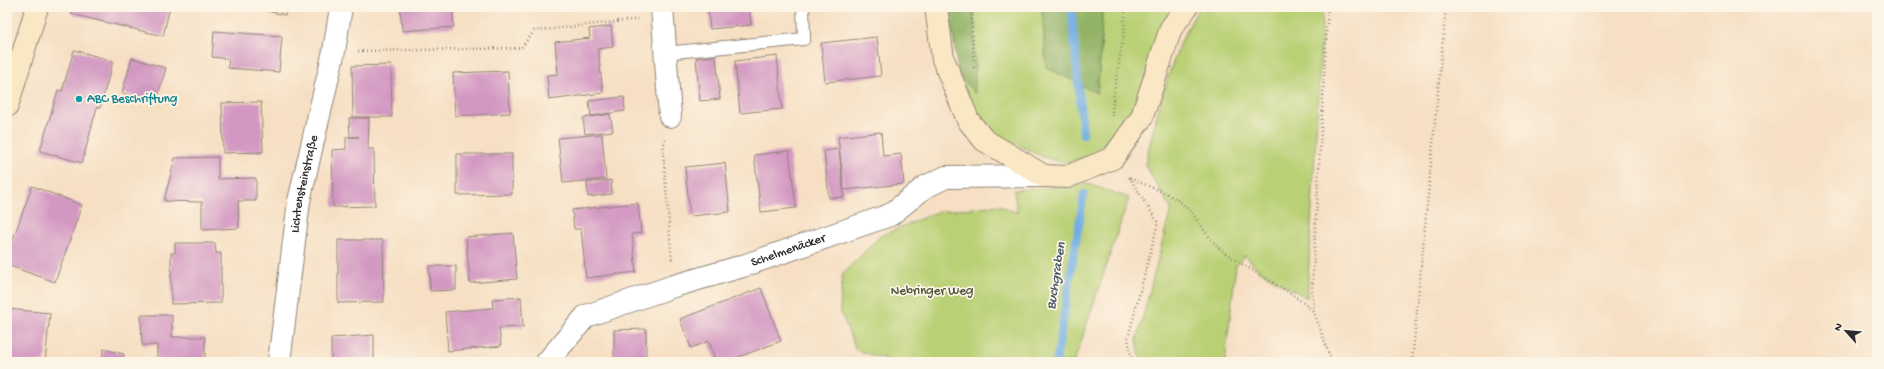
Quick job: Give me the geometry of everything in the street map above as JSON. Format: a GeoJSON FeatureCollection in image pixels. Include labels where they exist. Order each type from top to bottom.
{"type":"FeatureCollection","features":[{"type":"Feature","properties":{"kind":"street"},"geometry":{"type":"LineString","coordinates":[[7,106],[37,7]]}},
{"type":"Feature","properties":{"kind":"street","name":"Lichtensteinstraße"},"geometry":{"type":"LineString","coordinates":[[279,362],[299,201],[334,51],[341,7]]}},
{"type":"Feature","properties":{"kind":"street"},"geometry":{"type":"LineString","coordinates":[[936,7],[943,59],[968,120],[984,140],[1044,176],[1067,177],[1113,158],[1142,118],[1171,28],[1187,7]]}},
{"type":"Feature","properties":{"kind":"street"},"geometry":{"type":"LineString","coordinates":[[662,12],[670,116]]}},
{"type":"Feature","properties":{"kind":"street","name":"Schelmenäcker"},"geometry":{"type":"LineString","coordinates":[[547,362],[586,316],[674,286],[743,266],[890,215],[926,187],[946,177],[1044,176]]}},
{"type":"Feature","properties":{"kind":"lane"},"geometry":{"type":"LineString","coordinates":[[665,53],[804,39],[803,7]]}},
{"type":"Feature","properties":{"kind":"path"},"geometry":{"type":"LineString","coordinates":[[1113,158],[1113,102],[1125,22],[1124,7]]}},
{"type":"Feature","properties":{"kind":"path"},"geometry":{"type":"LineString","coordinates":[[1328,7],[1312,290],[1314,312],[1332,362]]}},
{"type":"Feature","properties":{"kind":"path"},"geometry":{"type":"LineString","coordinates":[[1412,362],[1446,7]]}},
{"type":"Feature","properties":{"kind":"path"},"geometry":{"type":"LineString","coordinates":[[334,51],[521,48],[534,31],[662,12]]}},
{"type":"Feature","properties":{"kind":"path"},"geometry":{"type":"LineString","coordinates":[[670,116],[663,150],[674,286]]}},
{"type":"Feature","properties":{"kind":"path"},"geometry":{"type":"LineString","coordinates":[[1132,362],[1128,338],[1158,223],[1130,178],[1170,196],[1188,208],[1222,251],[1255,273],[1300,299],[1314,312]]}},
{"type":"Feature","properties":{"kind":"green space"},"geometry":{"type":"Polygon","coordinates":[[[949,7],[974,7],[975,94],[958,72],[949,7]]]}},
{"type":"Feature","properties":{"kind":"green space"},"geometry":{"type":"Polygon","coordinates":[[[974,7],[1042,7],[1046,67],[1097,93],[1101,49],[1102,7],[1173,7],[1129,119],[1103,146],[1087,157],[1065,163],[1043,157],[999,136],[976,114],[958,72],[975,93],[974,7]]]}},
{"type":"Feature","properties":{"kind":"green space"},"geometry":{"type":"Polygon","coordinates":[[[1042,7],[1102,7],[1101,49],[1097,93],[1046,67],[1042,7]]]}},
{"type":"Feature","properties":{"kind":"green space"},"geometry":{"type":"Polygon","coordinates":[[[1200,7],[1323,7],[1307,298],[1258,270],[1245,255],[1236,265],[1225,362],[1141,362],[1137,340],[1171,209],[1145,165],[1154,125],[1173,62],[1181,42],[1200,7]]]}},
{"type":"Feature","properties":{"kind":"green space","name":"Nebringer Weg"},"geometry":{"type":"Polygon","coordinates":[[[1088,184],[1129,198],[1074,362],[895,362],[856,350],[840,310],[842,275],[880,236],[937,212],[999,205],[1017,213],[1014,190],[1088,184]]]}},
{"type":"Feature","properties":{"kind":"building"},"geometry":{"type":"Polygon","coordinates":[[[73,7],[170,7],[163,36],[71,14],[73,7]]]}},
{"type":"Feature","properties":{"kind":"building"},"geometry":{"type":"Polygon","coordinates":[[[249,7],[287,7],[285,15],[249,7]]]}},
{"type":"Feature","properties":{"kind":"building"},"geometry":{"type":"Polygon","coordinates":[[[400,7],[452,7],[454,27],[402,31],[400,7]]]}},
{"type":"Feature","properties":{"kind":"building"},"geometry":{"type":"Polygon","coordinates":[[[708,7],[749,7],[751,25],[710,29],[708,7]]]}},
{"type":"Feature","properties":{"kind":"building"},"geometry":{"type":"Polygon","coordinates":[[[611,26],[613,47],[598,49],[603,93],[549,100],[547,75],[558,74],[555,42],[590,38],[589,29],[611,26]]]}},
{"type":"Feature","properties":{"kind":"building"},"geometry":{"type":"Polygon","coordinates":[[[214,31],[282,36],[279,72],[228,68],[229,59],[212,57],[214,31]]]}},
{"type":"Feature","properties":{"kind":"building"},"geometry":{"type":"Polygon","coordinates":[[[877,37],[881,76],[825,82],[821,43],[877,37]]]}},
{"type":"Feature","properties":{"kind":"building","name":"ABC Beschriftung"},"geometry":{"type":"Polygon","coordinates":[[[74,50],[113,61],[100,108],[97,107],[82,163],[40,151],[58,90],[62,91],[74,50]]]}},
{"type":"Feature","properties":{"kind":"building"},"geometry":{"type":"Polygon","coordinates":[[[716,56],[720,99],[700,101],[696,58],[716,56]]]}},
{"type":"Feature","properties":{"kind":"building"},"geometry":{"type":"Polygon","coordinates":[[[777,56],[782,109],[740,113],[735,61],[777,56]]]}},
{"type":"Feature","properties":{"kind":"building"},"geometry":{"type":"Polygon","coordinates":[[[132,58],[166,68],[156,103],[122,93],[132,58]]]}},
{"type":"Feature","properties":{"kind":"building"},"geometry":{"type":"Polygon","coordinates":[[[391,65],[392,117],[353,117],[352,66],[391,65]]]}},
{"type":"Feature","properties":{"kind":"building"},"geometry":{"type":"Polygon","coordinates":[[[508,71],[510,113],[455,116],[453,73],[508,71]]]}},
{"type":"Feature","properties":{"kind":"building"},"geometry":{"type":"Polygon","coordinates":[[[624,97],[625,111],[591,116],[589,101],[624,97]]]}},
{"type":"Feature","properties":{"kind":"building"},"geometry":{"type":"Polygon","coordinates":[[[261,102],[263,152],[223,153],[222,103],[261,102]]]}},
{"type":"Feature","properties":{"kind":"building"},"geometry":{"type":"Polygon","coordinates":[[[610,114],[613,131],[585,134],[583,118],[610,114]]]}},
{"type":"Feature","properties":{"kind":"building"},"geometry":{"type":"Polygon","coordinates":[[[349,118],[369,118],[368,149],[374,149],[375,206],[333,207],[332,150],[346,149],[346,137],[350,137],[349,118]]]}},
{"type":"Feature","properties":{"kind":"building"},"geometry":{"type":"Polygon","coordinates":[[[881,132],[883,156],[901,154],[904,184],[844,190],[838,137],[881,132]]]}},
{"type":"Feature","properties":{"kind":"building"},"geometry":{"type":"Polygon","coordinates":[[[602,134],[606,179],[563,183],[558,138],[602,134]]]}},
{"type":"Feature","properties":{"kind":"building"},"geometry":{"type":"Polygon","coordinates":[[[839,149],[844,197],[829,198],[824,151],[839,149]]]}},
{"type":"Feature","properties":{"kind":"building"},"geometry":{"type":"Polygon","coordinates":[[[789,151],[796,208],[761,212],[754,155],[789,151]]]}},
{"type":"Feature","properties":{"kind":"building"},"geometry":{"type":"Polygon","coordinates":[[[457,154],[512,154],[512,194],[457,195],[457,154]]]}},
{"type":"Feature","properties":{"kind":"building"},"geometry":{"type":"Polygon","coordinates":[[[218,157],[218,179],[256,178],[256,201],[238,201],[239,228],[202,230],[202,202],[164,201],[175,158],[218,157]]]}},
{"type":"Feature","properties":{"kind":"building"},"geometry":{"type":"Polygon","coordinates":[[[725,163],[730,212],[690,216],[685,167],[725,163]]]}},
{"type":"Feature","properties":{"kind":"building"},"geometry":{"type":"Polygon","coordinates":[[[611,180],[612,194],[588,197],[587,183],[611,180]]]}},
{"type":"Feature","properties":{"kind":"building"},"geometry":{"type":"Polygon","coordinates":[[[32,186],[82,205],[55,282],[7,265],[7,256],[32,186]]]}},
{"type":"Feature","properties":{"kind":"building"},"geometry":{"type":"Polygon","coordinates":[[[638,203],[641,233],[632,234],[636,272],[586,278],[581,229],[574,229],[572,210],[638,203]]]}},
{"type":"Feature","properties":{"kind":"building"},"geometry":{"type":"Polygon","coordinates":[[[513,233],[517,279],[470,283],[466,237],[513,233]]]}},
{"type":"Feature","properties":{"kind":"building"},"geometry":{"type":"Polygon","coordinates":[[[338,240],[383,240],[384,302],[338,303],[338,240]]]}},
{"type":"Feature","properties":{"kind":"building"},"geometry":{"type":"Polygon","coordinates":[[[175,243],[215,243],[216,253],[221,253],[221,303],[171,304],[171,253],[175,253],[175,243]]]}},
{"type":"Feature","properties":{"kind":"building"},"geometry":{"type":"Polygon","coordinates":[[[429,266],[456,266],[456,290],[430,291],[429,266]]]}},
{"type":"Feature","properties":{"kind":"building"},"geometry":{"type":"Polygon","coordinates":[[[761,288],[781,341],[725,362],[716,362],[709,341],[691,348],[680,319],[761,288]]]}},
{"type":"Feature","properties":{"kind":"building"},"geometry":{"type":"Polygon","coordinates":[[[521,297],[523,327],[499,328],[501,346],[448,351],[445,312],[493,308],[492,299],[521,297]]]}},
{"type":"Feature","properties":{"kind":"building"},"geometry":{"type":"Polygon","coordinates":[[[7,309],[50,313],[45,362],[7,361],[7,309]]]}},
{"type":"Feature","properties":{"kind":"building"},"geometry":{"type":"Polygon","coordinates":[[[141,315],[172,315],[172,337],[205,337],[205,362],[157,362],[157,345],[142,345],[141,315]]]}},
{"type":"Feature","properties":{"kind":"building"},"geometry":{"type":"Polygon","coordinates":[[[646,329],[646,362],[614,362],[614,330],[646,329]]]}},
{"type":"Feature","properties":{"kind":"building"},"geometry":{"type":"Polygon","coordinates":[[[374,335],[374,362],[331,362],[331,338],[374,335]]]}},
{"type":"Feature","properties":{"kind":"building"},"geometry":{"type":"Polygon","coordinates":[[[104,349],[124,354],[122,362],[101,362],[104,349]]]}},
{"type":"Feature","properties":{"kind":"waterway","name":"Buchgraben"},"geometry":{"type":"LineString","coordinates":[[1071,7],[1083,134]]}},
{"type":"Feature","properties":{"kind":"waterway","name":"Buchgraben"},"geometry":{"type":"LineString","coordinates":[[1056,362],[1084,194]]}},
{"type":"Feature","properties":{"kind":"place","name":"ABC Beschriftung"},"geometry":{"type":"Point","coordinates":[79,99]}}]}
